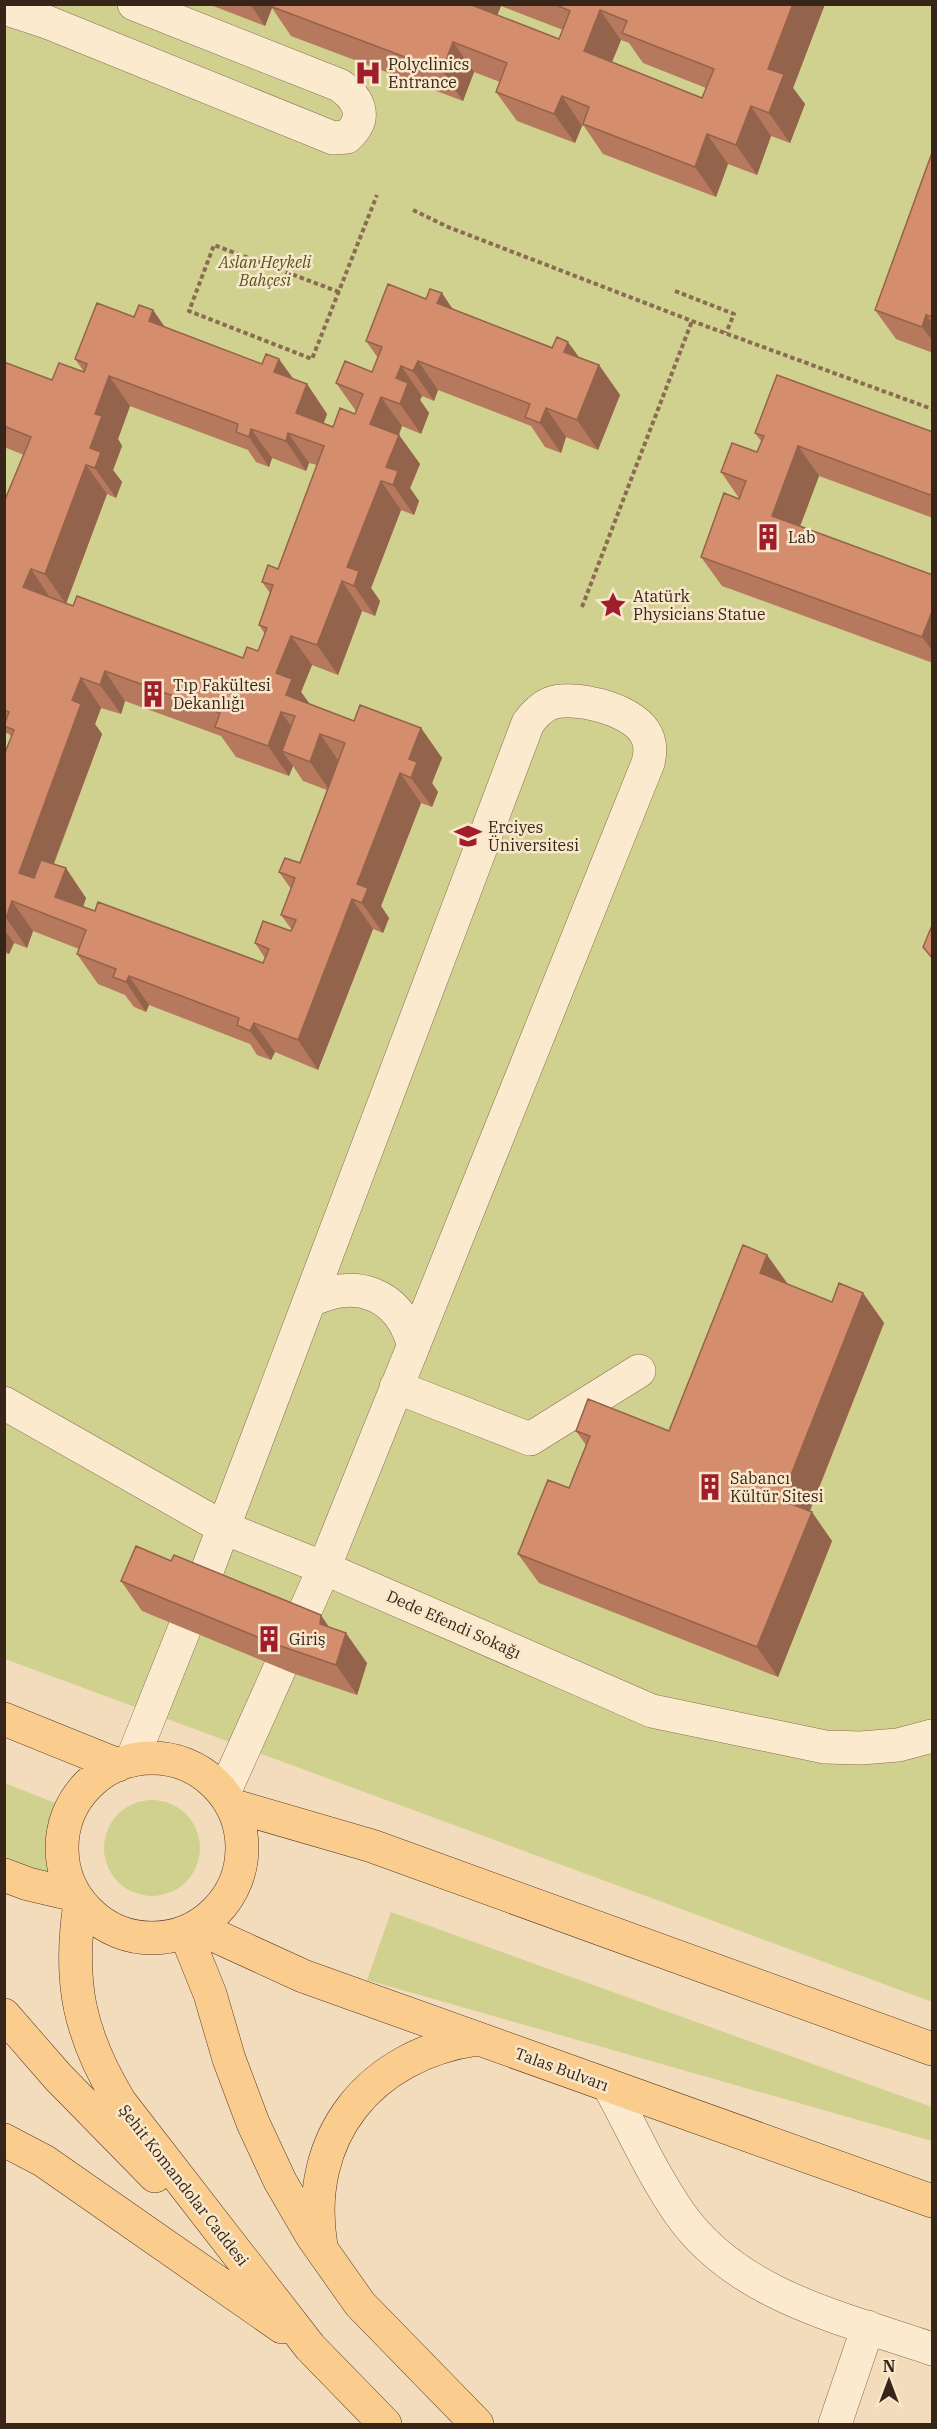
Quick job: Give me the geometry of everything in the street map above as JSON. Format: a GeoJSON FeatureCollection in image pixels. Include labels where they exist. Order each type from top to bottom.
{"type":"FeatureCollection","features":[{"type":"Feature","properties":{"kind":"main road"},"geometry":{"type":"LineString","coordinates":[[4,1719],[125,1763]]}},
{"type":"Feature","properties":{"kind":"main road"},"geometry":{"type":"LineString","coordinates":[[158,1758],[183,1763],[206,1775],[228,1799],[237,1816],[243,1841],[241,1866],[232,1890],[217,1911],[191,1930],[172,1936],[147,1939],[121,1933],[99,1921],[78,1899],[67,1881],[62,1856],[63,1830],[72,1806],[87,1785],[108,1769],[125,1763],[158,1758]]}},
{"type":"Feature","properties":{"kind":"main road"},"geometry":{"type":"LineString","coordinates":[[228,1799],[372,1846],[933,2049]]}},
{"type":"Feature","properties":{"kind":"main road"},"geometry":{"type":"LineString","coordinates":[[4,1875],[78,1899]]}},
{"type":"Feature","properties":{"kind":"main road","name":"Şehit Komandolar Caddesi"},"geometry":{"type":"LineString","coordinates":[[78,1899],[75,1936],[78,2003],[87,2038],[101,2071],[120,2102],[310,2347],[385,2424]]}},
{"type":"Feature","properties":{"kind":"main road"},"geometry":{"type":"LineString","coordinates":[[191,1930],[229,2060],[253,2123],[280,2181],[322,2251],[360,2304],[477,2424]]}},
{"type":"Feature","properties":{"kind":"main road","name":"Talas Bulvarı"},"geometry":{"type":"LineString","coordinates":[[191,1930],[303,1976],[933,2201]]}},
{"type":"Feature","properties":{"kind":"main road"},"geometry":{"type":"LineString","coordinates":[[4,2015],[111,2133],[225,2238]]}},
{"type":"Feature","properties":{"kind":"main road"},"geometry":{"type":"LineString","coordinates":[[322,2251],[318,2225],[318,2198],[322,2172],[338,2130],[358,2100],[378,2080],[400,2064],[425,2051],[452,2043],[479,2039]]}},
{"type":"Feature","properties":{"kind":"main road"},"geometry":{"type":"LineString","coordinates":[[4,2140],[44,2160],[310,2347]]}},
{"type":"Feature","properties":{"kind":"street"},"geometry":{"type":"LineString","coordinates":[[4,8],[47,22],[333,138],[347,137],[359,122],[359,108],[354,95],[339,85],[134,4]]}},
{"type":"Feature","properties":{"kind":"street"},"geometry":{"type":"LineString","coordinates":[[263,110],[280,109],[290,95],[288,74],[273,60]]}},
{"type":"Feature","properties":{"kind":"street"},"geometry":{"type":"LineString","coordinates":[[204,1579],[528,723],[537,712],[560,701],[595,704],[615,711],[635,721],[644,730],[651,752],[648,763],[302,1618]]}},
{"type":"Feature","properties":{"kind":"street"},"geometry":{"type":"LineString","coordinates":[[310,1301],[340,1290],[356,1290],[372,1294],[387,1302],[399,1313],[408,1328],[413,1343]]}},
{"type":"Feature","properties":{"kind":"street"},"geometry":{"type":"LineString","coordinates":[[396,1388],[530,1439],[639,1371]]}},
{"type":"Feature","properties":{"kind":"street","name":"Dede Efendi Sokağı"},"geometry":{"type":"LineString","coordinates":[[4,1403],[224,1528],[324,1568],[652,1711],[825,1747],[861,1748],[898,1745],[933,1736]]}},
{"type":"Feature","properties":{"kind":"street"},"geometry":{"type":"LineString","coordinates":[[125,1763],[188,1620]]}},
{"type":"Feature","properties":{"kind":"street"},"geometry":{"type":"LineString","coordinates":[[228,1799],[284,1659]]}},
{"type":"Feature","properties":{"kind":"street"},"geometry":{"type":"LineString","coordinates":[[609,2086],[680,2214],[715,2253],[741,2273],[769,2290],[933,2349]]}},
{"type":"Feature","properties":{"kind":"street"},"geometry":{"type":"LineString","coordinates":[[835,2424],[868,2326]]}},
{"type":"Feature","properties":{"kind":"path"},"geometry":{"type":"LineString","coordinates":[[339,292],[214,245],[189,311],[312,359],[339,292],[377,195]]}},
{"type":"Feature","properties":{"kind":"path"},"geometry":{"type":"LineString","coordinates":[[413,210],[448,227],[692,321],[933,409]]}},
{"type":"Feature","properties":{"kind":"path"},"geometry":{"type":"LineString","coordinates":[[675,291],[735,314],[726,333]]}},
{"type":"Feature","properties":{"kind":"path"},"geometry":{"type":"LineString","coordinates":[[582,606],[692,321]]}},
{"type":"Feature","properties":{"kind":"green space","name":"Erciyes Üniversitesi"},"geometry":{"type":"Polygon","coordinates":[[[4,5],[932,5],[932,2002],[5,1659],[4,5]]]}},
{"type":"Feature","properties":{"kind":"green space"},"geometry":{"type":"Polygon","coordinates":[[[4,1783],[81,1813],[55,1879],[5,1860],[4,1783]]]}},
{"type":"Feature","properties":{"kind":"green space"},"geometry":{"type":"Polygon","coordinates":[[[152,1800],[170,1804],[186,1814],[196,1830],[200,1848],[196,1866],[186,1882],[170,1892],[152,1896],[134,1892],[118,1882],[108,1866],[104,1848],[108,1830],[118,1814],[134,1804],[152,1800]]]}},
{"type":"Feature","properties":{"kind":"green space"},"geometry":{"type":"Polygon","coordinates":[[[391,1912],[932,2107],[932,2141],[367,1980],[391,1912]]]}},
{"type":"Feature","properties":{"kind":"building"},"geometry":{"type":"Polygon","coordinates":[[[271,4],[469,4],[559,39],[570,11],[554,4],[793,4],[768,69],[784,74],[769,113],[751,106],[736,145],[707,134],[695,167],[583,124],[589,107],[562,96],[554,114],[496,92],[507,63],[453,42],[442,71],[270,6],[271,4]],[[600,10],[584,51],[702,98],[714,69],[622,33],[627,21],[600,10]]]}},
{"type":"Feature","properties":{"kind":"building"},"geometry":{"type":"Polygon","coordinates":[[[933,150],[933,317],[926,315],[922,327],[875,310],[933,150]]]}},
{"type":"Feature","properties":{"kind":"building"},"geometry":{"type":"Polygon","coordinates":[[[388,284],[426,299],[430,289],[442,293],[437,303],[552,348],[557,337],[568,342],[564,352],[599,365],[577,420],[546,408],[540,423],[525,417],[530,404],[418,361],[413,371],[401,366],[396,378],[408,383],[400,404],[381,397],[370,424],[399,435],[386,467],[398,471],[393,485],[381,481],[347,567],[359,571],[354,586],[342,581],[317,645],[291,636],[276,673],[292,679],[286,695],[354,721],[360,705],[421,728],[409,759],[417,762],[411,778],[400,773],[357,884],[368,888],[362,903],[352,899],[298,1040],[254,1023],[250,1031],[237,1025],[239,1018],[129,976],[126,982],[113,977],[116,969],[77,954],[86,930],[12,901],[6,918],[4,917],[4,755],[14,730],[4,726],[9,712],[4,710],[4,502],[31,437],[4,426],[4,362],[52,380],[59,363],[84,372],[87,364],[75,359],[97,303],[134,317],[139,305],[153,310],[149,321],[262,364],[266,354],[279,359],[274,372],[307,384],[296,413],[333,427],[340,408],[355,414],[363,394],[336,383],[345,361],[372,372],[382,347],[366,341],[388,284]],[[109,376],[95,414],[102,416],[90,448],[101,452],[95,468],[86,465],[45,574],[31,569],[23,587],[73,606],[77,596],[243,658],[247,647],[258,651],[267,628],[259,625],[273,585],[262,582],[268,565],[278,569],[324,446],[288,433],[286,441],[251,429],[249,437],[236,432],[238,424],[109,376]],[[105,671],[100,685],[81,678],[72,700],[81,704],[19,873],[34,878],[41,860],[66,868],[55,897],[95,911],[98,902],[263,963],[269,949],[255,943],[263,921],[291,931],[296,920],[281,915],[295,878],[279,872],[285,858],[300,863],[345,743],[320,734],[310,762],[282,751],[295,716],[281,712],[268,746],[215,727],[220,713],[105,671]]]}},
{"type":"Feature","properties":{"kind":"building"},"geometry":{"type":"Polygon","coordinates":[[[777,375],[933,432],[933,496],[798,446],[772,516],[933,575],[933,609],[922,637],[701,557],[724,493],[739,499],[746,481],[721,472],[732,443],[757,452],[764,436],[755,433],[777,375]]]}},
{"type":"Feature","properties":{"kind":"building"},"geometry":{"type":"Polygon","coordinates":[[[933,923],[933,959],[923,947],[933,923]]]}},
{"type":"Feature","properties":{"kind":"building","name":"Sabancı Kültür Sitesi"},"geometry":{"type":"Polygon","coordinates":[[[743,1245],[767,1255],[760,1273],[832,1302],[839,1283],[863,1293],[781,1500],[812,1512],[757,1647],[518,1554],[548,1480],[569,1488],[590,1436],[576,1431],[588,1399],[669,1431],[743,1245]]]}},
{"type":"Feature","properties":{"kind":"building"},"geometry":{"type":"Polygon","coordinates":[[[136,1546],[171,1561],[174,1555],[321,1615],[320,1624],[346,1633],[336,1665],[272,1643],[121,1581],[136,1546]]]}},
{"type":"Feature","properties":{"kind":"place","name":"Polyclinics Entrance"},"geometry":{"type":"Point","coordinates":[368,73]}},
{"type":"Feature","properties":{"kind":"place","name":"Lab"},"geometry":{"type":"Point","coordinates":[768,537]}},
{"type":"Feature","properties":{"kind":"place","name":"Atatürk Physicians Statue"},"geometry":{"type":"Point","coordinates":[613,605]}},
{"type":"Feature","properties":{"kind":"place","name":"Tıp Fakültesi Dekanlığı"},"geometry":{"type":"Point","coordinates":[153,694]}},
{"type":"Feature","properties":{"kind":"place","name":"Erciyes Üniversitesi"},"geometry":{"type":"Point","coordinates":[468,836]}},
{"type":"Feature","properties":{"kind":"place","name":"Sabancı Kültür Sitesi"},"geometry":{"type":"Point","coordinates":[710,1487]}},
{"type":"Feature","properties":{"kind":"place","name":"Giriş"},"geometry":{"type":"Point","coordinates":[269,1639]}},
{"type":"Feature","properties":{"kind":"park label","name":"Aslan Heykeli Bahçesi"},"geometry":{"type":"Point","coordinates":[265,271]}}]}
